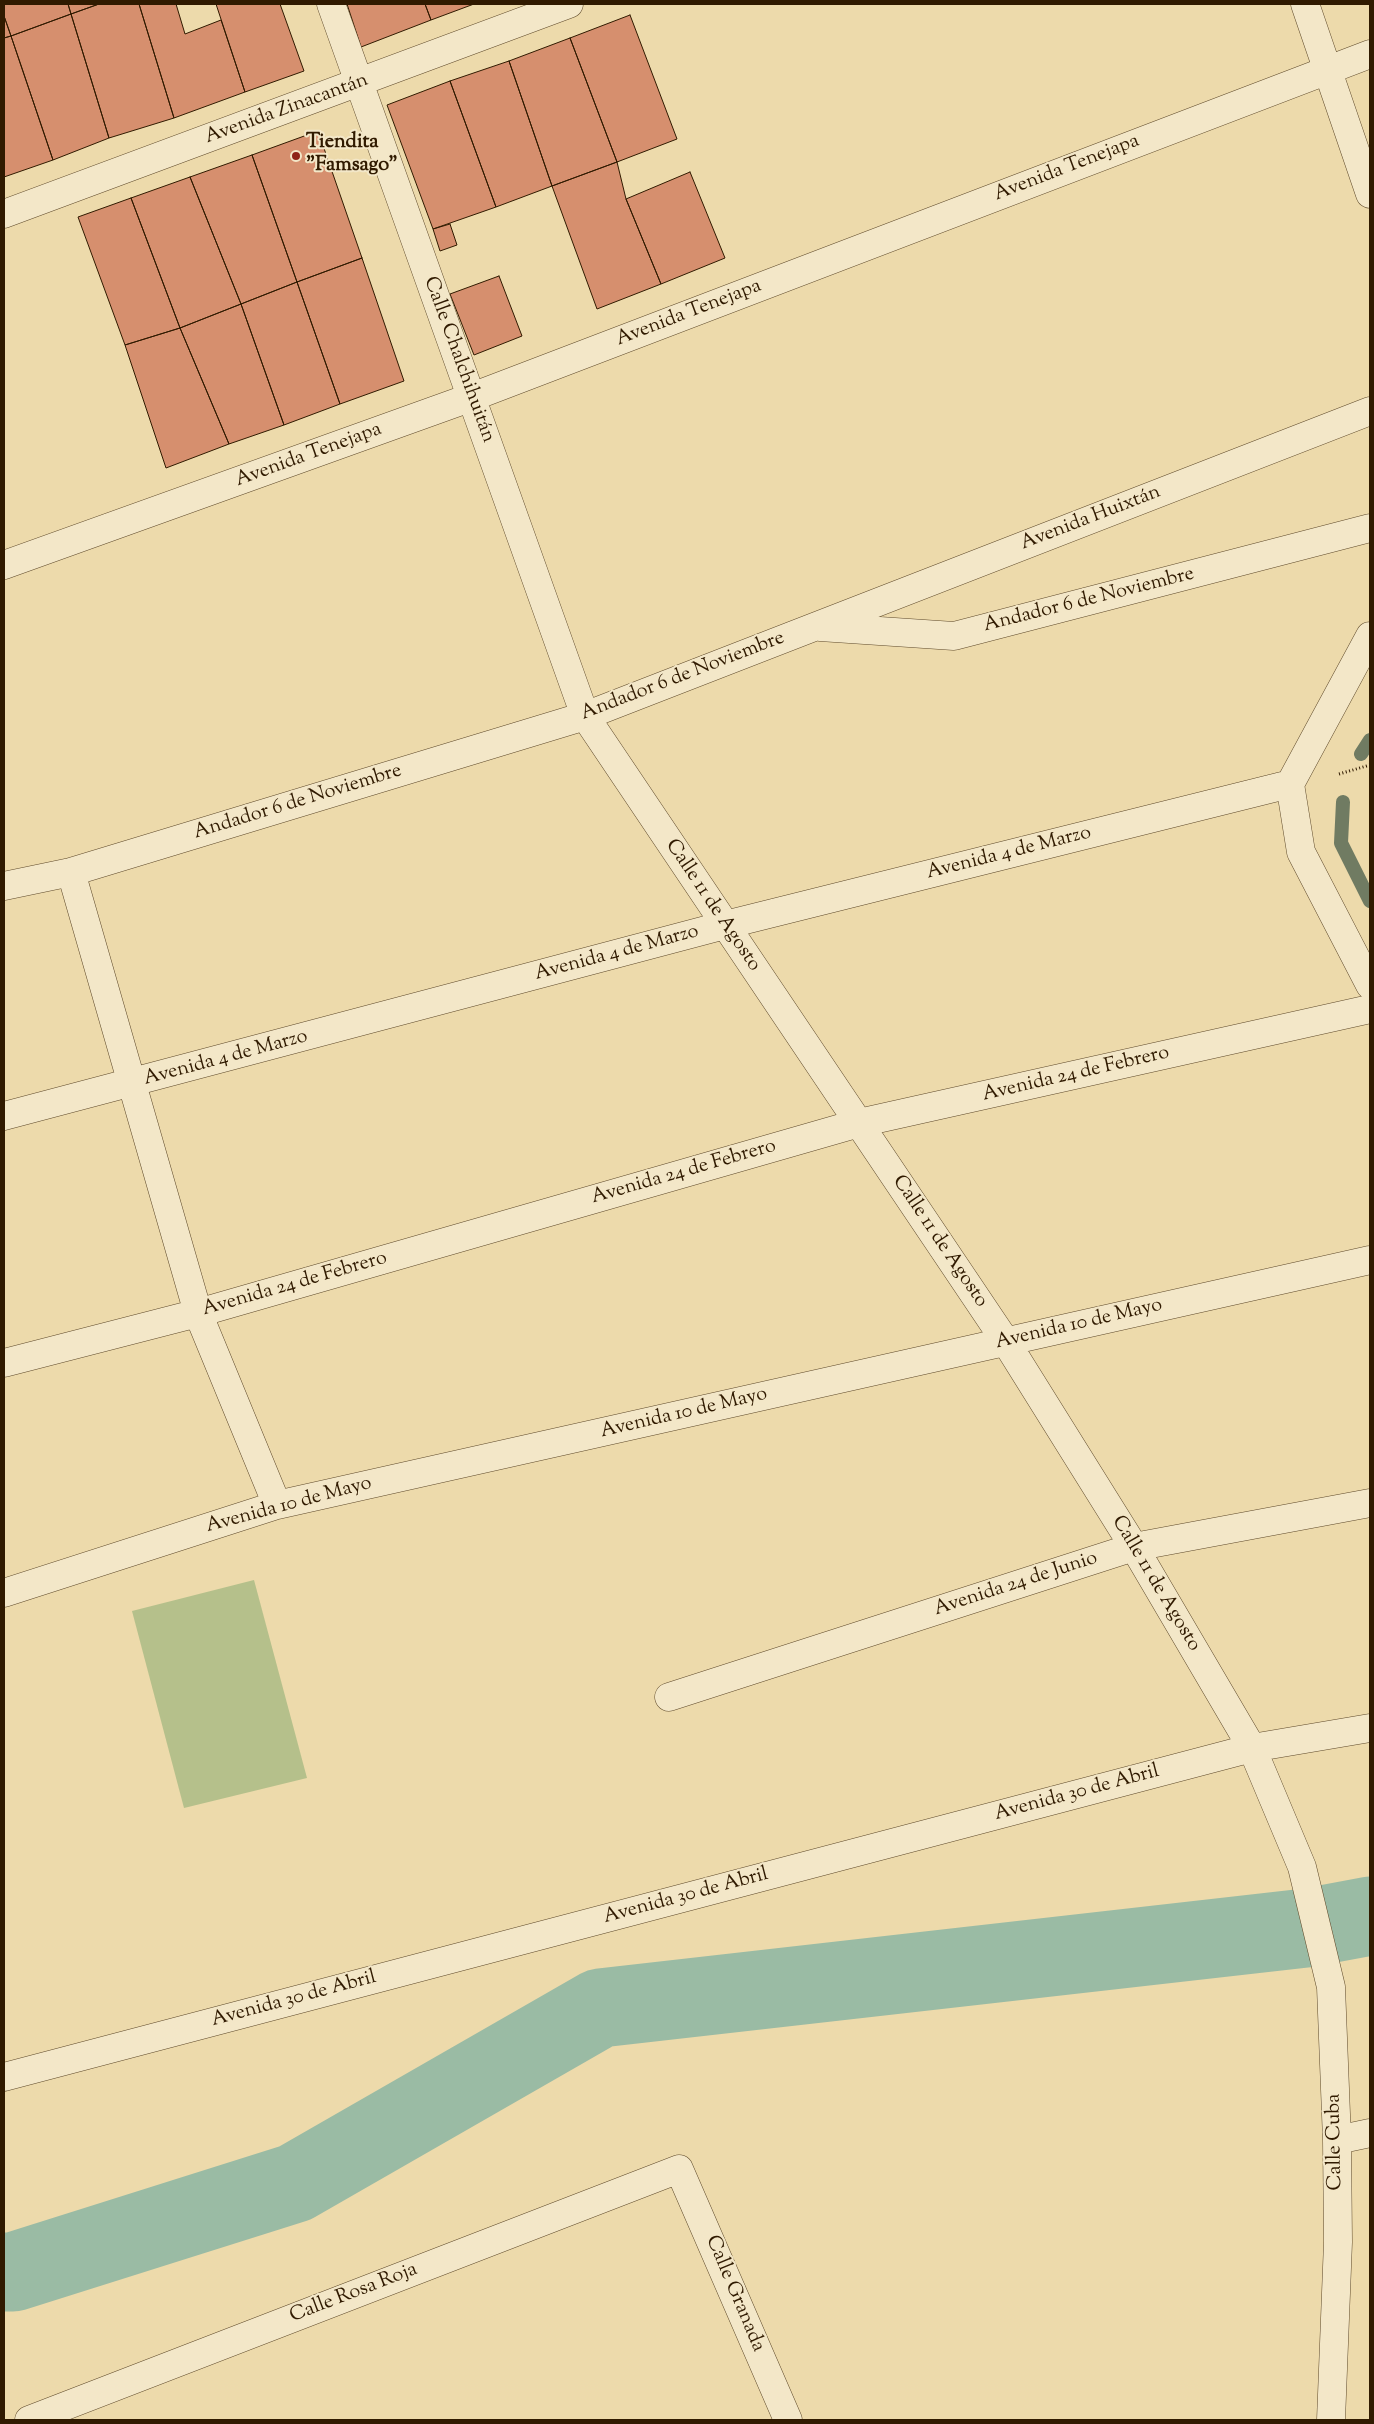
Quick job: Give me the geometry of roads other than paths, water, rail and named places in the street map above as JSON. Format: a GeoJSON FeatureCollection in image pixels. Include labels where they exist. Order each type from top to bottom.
{"type":"FeatureCollection","features":[{"type":"Feature","properties":{"kind":"street","name":"Calle Chalchihuitán"},"geometry":{"type":"LineString","coordinates":[[331,4],[584,716]]}},
{"type":"Feature","properties":{"kind":"street","name":"Avenida Zinacantán"},"geometry":{"type":"LineString","coordinates":[[4,214],[569,4]]}},
{"type":"Feature","properties":{"kind":"street"},"geometry":{"type":"LineString","coordinates":[[1306,4],[1370,194]]}},
{"type":"Feature","properties":{"kind":"street","name":"Avenida Tenejapa"},"geometry":{"type":"LineString","coordinates":[[4,565],[472,397],[1370,54]]}},
{"type":"Feature","properties":{"kind":"street","name":"Avenida Huixtán"},"geometry":{"type":"LineString","coordinates":[[811,627],[1370,411]]}},
{"type":"Feature","properties":{"kind":"street","name":"Andador 6 de Noviembre"},"geometry":{"type":"LineString","coordinates":[[4,886],[71,872],[584,716],[811,627],[954,636],[1370,528]]}},
{"type":"Feature","properties":{"kind":"street"},"geometry":{"type":"LineString","coordinates":[[1370,636],[1290,784],[1301,852],[1370,985]]}},
{"type":"Feature","properties":{"kind":"street","name":"Calle 11 de Agosto"},"geometry":{"type":"LineString","coordinates":[[584,716],[1006,1342],[1134,1547],[1252,1748],[1302,1867]]}},
{"type":"Feature","properties":{"kind":"street","name":"Avenida 4 de Marzo"},"geometry":{"type":"LineString","coordinates":[[4,1116],[725,925],[1290,784]]}},
{"type":"Feature","properties":{"kind":"street"},"geometry":{"type":"LineString","coordinates":[[71,872],[130,1084],[198,1313],[277,1505]]}},
{"type":"Feature","properties":{"kind":"street","name":"Avenida 24 de Febrero"},"geometry":{"type":"LineString","coordinates":[[4,1362],[198,1313],[859,1123],[1370,1009]]}},
{"type":"Feature","properties":{"kind":"street","name":"Avenida 10 de Mayo"},"geometry":{"type":"LineString","coordinates":[[4,1593],[277,1505],[1370,1260]]}},
{"type":"Feature","properties":{"kind":"street","name":"Avenida 24 de Junio"},"geometry":{"type":"LineString","coordinates":[[669,1697],[1134,1547],[1370,1503]]}},
{"type":"Feature","properties":{"kind":"street","name":"Avenida 30 de Abril"},"geometry":{"type":"LineString","coordinates":[[4,2077],[1252,1748],[1370,1728]]}},
{"type":"Feature","properties":{"kind":"street","name":"Calle Cuba"},"geometry":{"type":"LineString","coordinates":[[1302,1867],[1331,1987],[1337,2140],[1338,2242],[1331,2420]]}},
{"type":"Feature","properties":{"kind":"street"},"geometry":{"type":"LineString","coordinates":[[1337,2140],[1370,2133]]}},
{"type":"Feature","properties":{"kind":"street","name":"Calle Rosa Roja"},"geometry":{"type":"LineString","coordinates":[[29,2420],[679,2169]]}},
{"type":"Feature","properties":{"kind":"street","name":"Calle Granada"},"geometry":{"type":"LineString","coordinates":[[679,2169],[788,2420]]}},
{"type":"Feature","properties":{"kind":"waterway"},"geometry":{"type":"LineString","coordinates":[[1361,754],[1370,740]]}},
{"type":"Feature","properties":{"kind":"waterway"},"geometry":{"type":"LineString","coordinates":[[1343,802],[1341,843],[1370,901]]}},
{"type":"Feature","properties":{"kind":"waterway"},"geometry":{"type":"LineString","coordinates":[[1366,1918],[1370,1913]]}},
{"type":"Feature","properties":{"kind":"waterway"},"geometry":{"type":"LineString","coordinates":[[4,2272],[13,2272],[295,2183],[600,2008],[1306,1928],[1370,1916]]}},
{"type":"Feature","properties":{"kind":"place","name":"Tiendita \"Famsago\""},"geometry":{"type":"Point","coordinates":[296,156]}}]}
